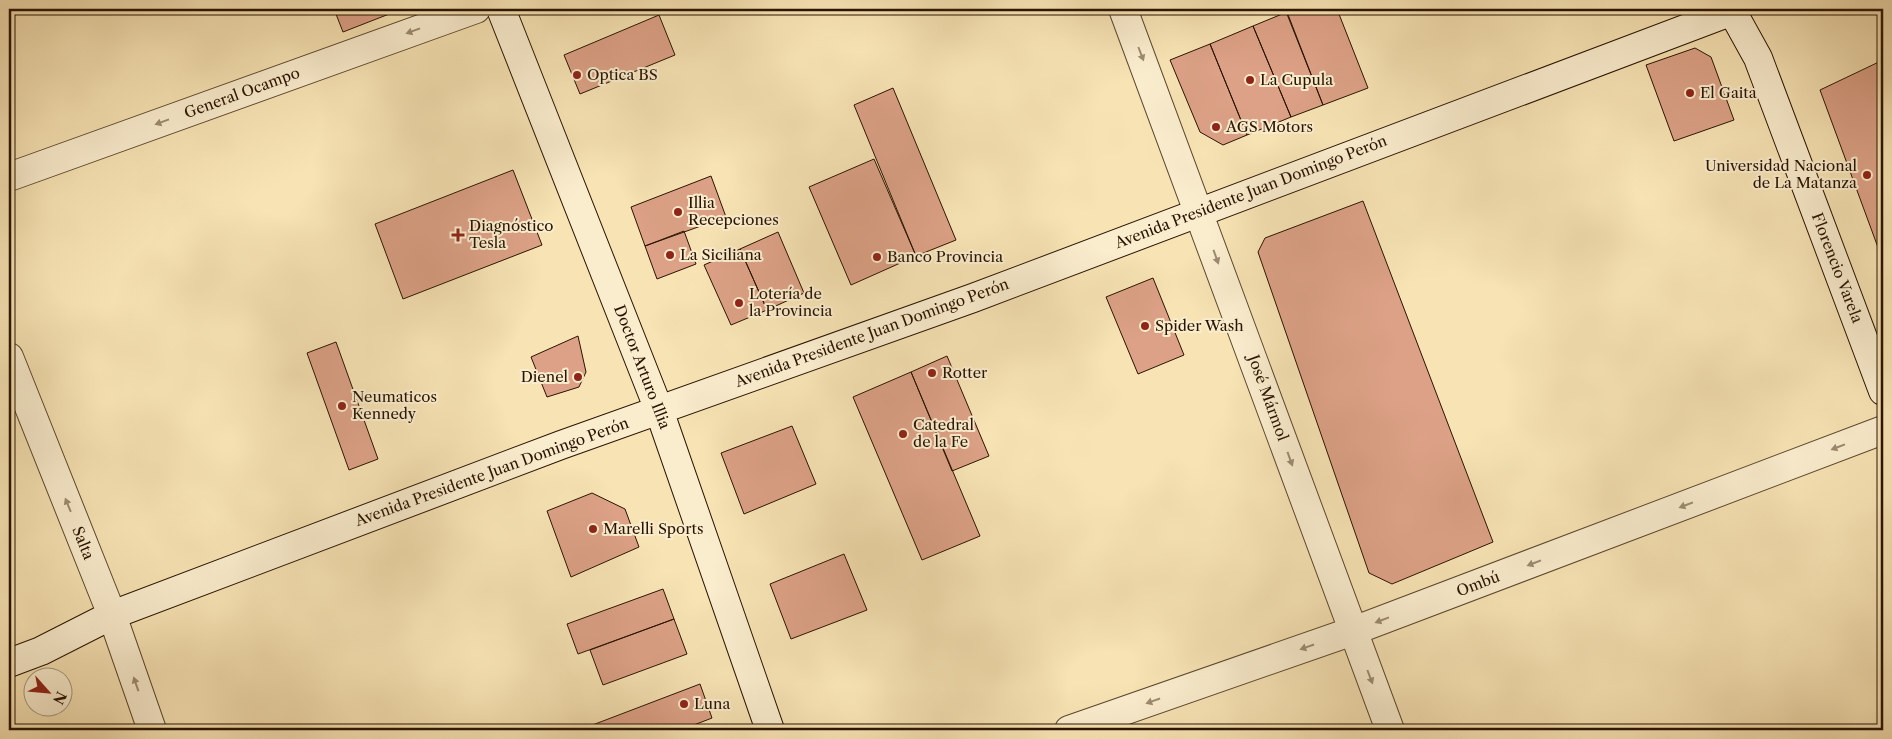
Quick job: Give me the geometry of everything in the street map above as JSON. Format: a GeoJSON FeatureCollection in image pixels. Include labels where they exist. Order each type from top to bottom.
{"type":"FeatureCollection","features":[{"type":"Feature","properties":{"kind":"main road","name":"General Ocampo"},"geometry":{"type":"LineString","coordinates":[[9,177],[476,9]]}},
{"type":"Feature","properties":{"kind":"main road","name":"Doctor Arturo Illia"},"geometry":{"type":"LineString","coordinates":[[501,9],[659,410],[770,730]]}},
{"type":"Feature","properties":{"kind":"main road","name":"José Mármol"},"geometry":{"type":"LineString","coordinates":[[1123,9],[1200,211],[1390,730]]}},
{"type":"Feature","properties":{"kind":"main road","name":"Avenida Presidente Juan Domingo Perón"},"geometry":{"type":"LineString","coordinates":[[9,663],[41,651],[112,615],[659,410],[963,301],[1733,10]]}},
{"type":"Feature","properties":{"kind":"main road","name":"Florencio Varela"},"geometry":{"type":"LineString","coordinates":[[1733,10],[1758,58],[1883,391]]}},
{"type":"Feature","properties":{"kind":"main road","name":"Salta"},"geometry":{"type":"LineString","coordinates":[[9,357],[112,615],[152,730]]}},
{"type":"Feature","properties":{"kind":"main road","name":"Ombú"},"geometry":{"type":"LineString","coordinates":[[1069,730],[1353,631],[1883,430]]}},
{"type":"Feature","properties":{"kind":"building"},"geometry":{"type":"Polygon","coordinates":[[[334,9],[402,9],[343,32],[334,9]]]}},
{"type":"Feature","properties":{"kind":"building"},"geometry":{"type":"Polygon","coordinates":[[[1285,9],[1337,9],[1368,88],[1323,105],[1285,9]]]}},
{"type":"Feature","properties":{"kind":"building"},"geometry":{"type":"Polygon","coordinates":[[[1287,12],[1323,105],[1291,117],[1253,26],[1287,12]]]}},
{"type":"Feature","properties":{"kind":"building"},"geometry":{"type":"Polygon","coordinates":[[[659,15],[675,55],[580,94],[564,55],[659,15]]]}},
{"type":"Feature","properties":{"kind":"building","name":"La Cupula"},"geometry":{"type":"Polygon","coordinates":[[[1253,26],[1291,117],[1247,135],[1210,44],[1253,26]]]}},
{"type":"Feature","properties":{"kind":"building"},"geometry":{"type":"Polygon","coordinates":[[[1210,44],[1247,135],[1223,145],[1200,132],[1170,60],[1210,44]]]}},
{"type":"Feature","properties":{"kind":"building","name":"El Gaita"},"geometry":{"type":"Polygon","coordinates":[[[1695,48],[1711,57],[1734,120],[1674,141],[1646,65],[1695,48]]]}},
{"type":"Feature","properties":{"kind":"building"},"geometry":{"type":"Polygon","coordinates":[[[1883,60],[1883,261],[1820,90],[1883,60]]]}},
{"type":"Feature","properties":{"kind":"building"},"geometry":{"type":"Polygon","coordinates":[[[893,88],[956,240],[916,256],[854,105],[893,88]]]}},
{"type":"Feature","properties":{"kind":"building"},"geometry":{"type":"Polygon","coordinates":[[[874,159],[916,256],[851,285],[809,187],[874,159]]]}},
{"type":"Feature","properties":{"kind":"building","name":"Diagnóstico Tesla"},"geometry":{"type":"Polygon","coordinates":[[[513,170],[542,245],[403,299],[375,224],[513,170]]]}},
{"type":"Feature","properties":{"kind":"building","name":"Illia Recepciones"},"geometry":{"type":"Polygon","coordinates":[[[711,176],[726,217],[645,246],[631,207],[711,176]]]}},
{"type":"Feature","properties":{"kind":"building"},"geometry":{"type":"Polygon","coordinates":[[[1363,201],[1493,542],[1392,584],[1369,573],[1258,252],[1265,238],[1363,201]]]}},
{"type":"Feature","properties":{"kind":"building","name":"La Siciliana"},"geometry":{"type":"Polygon","coordinates":[[[684,231],[696,264],[657,279],[645,246],[684,231]]]}},
{"type":"Feature","properties":{"kind":"building"},"geometry":{"type":"Polygon","coordinates":[[[778,232],[804,293],[767,310],[740,249],[778,232]]]}},
{"type":"Feature","properties":{"kind":"building"},"geometry":{"type":"Polygon","coordinates":[[[740,249],[767,310],[731,325],[704,265],[740,249]]]}},
{"type":"Feature","properties":{"kind":"building","name":"Spider Wash"},"geometry":{"type":"Polygon","coordinates":[[[1153,278],[1184,355],[1138,374],[1106,297],[1153,278]]]}},
{"type":"Feature","properties":{"kind":"building"},"geometry":{"type":"Polygon","coordinates":[[[578,336],[586,372],[579,387],[547,397],[531,357],[578,336]]]}},
{"type":"Feature","properties":{"kind":"building","name":"Neumaticos Kennedy"},"geometry":{"type":"Polygon","coordinates":[[[336,342],[378,459],[349,470],[307,353],[336,342]]]}},
{"type":"Feature","properties":{"kind":"building"},"geometry":{"type":"Polygon","coordinates":[[[947,356],[989,456],[952,471],[911,372],[947,356]]]}},
{"type":"Feature","properties":{"kind":"building","name":"Catedral de la Fe"},"geometry":{"type":"Polygon","coordinates":[[[911,372],[980,536],[922,560],[853,397],[911,372]]]}},
{"type":"Feature","properties":{"kind":"building"},"geometry":{"type":"Polygon","coordinates":[[[792,426],[816,484],[744,514],[721,453],[792,426]]]}},
{"type":"Feature","properties":{"kind":"building","name":"Marelli Sports"},"geometry":{"type":"Polygon","coordinates":[[[592,493],[625,509],[639,547],[571,577],[547,511],[592,493]]]}},
{"type":"Feature","properties":{"kind":"building"},"geometry":{"type":"Polygon","coordinates":[[[844,554],[867,610],[791,639],[770,584],[844,554]]]}},
{"type":"Feature","properties":{"kind":"building"},"geometry":{"type":"Polygon","coordinates":[[[663,589],[674,619],[578,654],[567,624],[663,589]]]}},
{"type":"Feature","properties":{"kind":"building"},"geometry":{"type":"Polygon","coordinates":[[[674,619],[687,654],[603,685],[590,650],[674,619]]]}},
{"type":"Feature","properties":{"kind":"building"},"geometry":{"type":"Polygon","coordinates":[[[700,684],[712,718],[681,730],[582,729],[700,684]]]}},
{"type":"Feature","properties":{"kind":"place","name":"Optica BS"},"geometry":{"type":"Point","coordinates":[577,75]}},
{"type":"Feature","properties":{"kind":"place","name":"La Cupula"},"geometry":{"type":"Point","coordinates":[1250,80]}},
{"type":"Feature","properties":{"kind":"place","name":"El Gaita"},"geometry":{"type":"Point","coordinates":[1690,93]}},
{"type":"Feature","properties":{"kind":"place","name":"AGS Motors"},"geometry":{"type":"Point","coordinates":[1216,127]}},
{"type":"Feature","properties":{"kind":"place","name":"Universidad Nacional de La Matanza"},"geometry":{"type":"Point","coordinates":[1867,175]}},
{"type":"Feature","properties":{"kind":"place","name":"Illia Recepciones"},"geometry":{"type":"Point","coordinates":[678,212]}},
{"type":"Feature","properties":{"kind":"place","name":"Diagnóstico Tesla"},"geometry":{"type":"Point","coordinates":[458,235]}},
{"type":"Feature","properties":{"kind":"place","name":"La Siciliana"},"geometry":{"type":"Point","coordinates":[670,255]}},
{"type":"Feature","properties":{"kind":"place","name":"Banco Provincia"},"geometry":{"type":"Point","coordinates":[877,257]}},
{"type":"Feature","properties":{"kind":"place","name":"Lotería de la Provincia"},"geometry":{"type":"Point","coordinates":[739,303]}},
{"type":"Feature","properties":{"kind":"place","name":"Spider Wash"},"geometry":{"type":"Point","coordinates":[1145,326]}},
{"type":"Feature","properties":{"kind":"place","name":"Rotter"},"geometry":{"type":"Point","coordinates":[932,373]}},
{"type":"Feature","properties":{"kind":"place","name":"Dienel"},"geometry":{"type":"Point","coordinates":[578,377]}},
{"type":"Feature","properties":{"kind":"place","name":"Neumaticos Kennedy"},"geometry":{"type":"Point","coordinates":[342,406]}},
{"type":"Feature","properties":{"kind":"place","name":"Catedral de la Fe"},"geometry":{"type":"Point","coordinates":[903,434]}},
{"type":"Feature","properties":{"kind":"place","name":"Marelli Sports"},"geometry":{"type":"Point","coordinates":[593,529]}},
{"type":"Feature","properties":{"kind":"place","name":"Luna"},"geometry":{"type":"Point","coordinates":[684,704]}}]}
